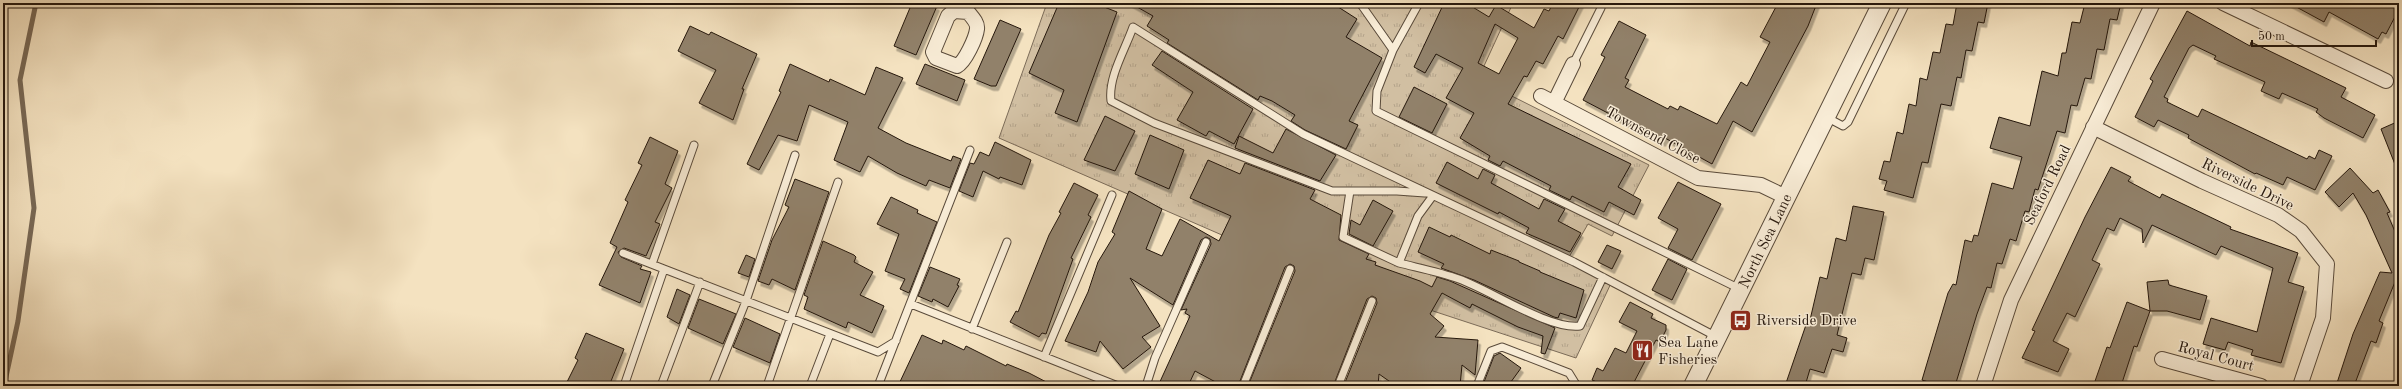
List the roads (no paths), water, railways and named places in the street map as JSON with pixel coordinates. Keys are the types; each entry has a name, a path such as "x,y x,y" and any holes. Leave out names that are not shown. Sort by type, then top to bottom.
{"street":[{"name":"North Sea Lane","path":"1693,386 1882,3"},
{"name":"Seaford Road","path":"1983,386 2011,300 2153,3"},
{"path":"2223,3 2386,81"},
{"path":"1554,103 1573,64"},
{"name":"Townsend Close","path":"1540,96 1698,178 1761,185 1786,197"},
{"name":"Riverside Drive","path":"2093,127 2202,181 2278,215 2301,230 2327,264 2322,318 2300,386"},
{"name":"Royal Court","path":"2162,359 2261,386"}],"lane":[{"path":"1360,3 1393,50"},
{"path":"1419,3 1393,50 1377,91 1376,111 1740,290"},
{"path":"1826,117 1843,126 1848,122 1906,3"},
{"path":"1573,64 1601,8"},
{"path":"1425,193 1397,191 1332,191 1215,148 1154,123 1112,101 1110,92 1112,80 1134,27 1303,134 1425,193 1432,197 1603,277 1717,337"},
{"path":"652,264 694,145"},
{"path":"878,386 970,150"},
{"path":"712,386 746,301 795,155"},
{"path":"767,386 838,182"},
{"path":"1350,191 1343,237 1399,263 1459,279 1521,309 1570,327 1580,326 1603,277"},
{"path":"1044,357 1112,195"},
{"path":"1399,263 1418,216 1432,197"},
{"path":"972,328 1006,242"},
{"path":"1146,386 1155,358 1206,242"},
{"path":"623,252 878,352 896,341"},
{"path":"624,386 664,269"},
{"path":"1243,386 1290,269"},
{"path":"660,386 700,282"},
{"path":"1338,386 1372,301"},
{"path":"911,304 1118,386"},
{"path":"810,386 830,334"},
{"path":"1477,386 1491,351 1502,347 1569,373 1577,386"}],"waterway":[{"path":"4,386 18,321 34,208 20,80 36,3"}],"place":[{"name":"Riverside Drive","path":"1741,320"},
{"name":"Sea Lane Fisheries","path":"1643,351"}]}
